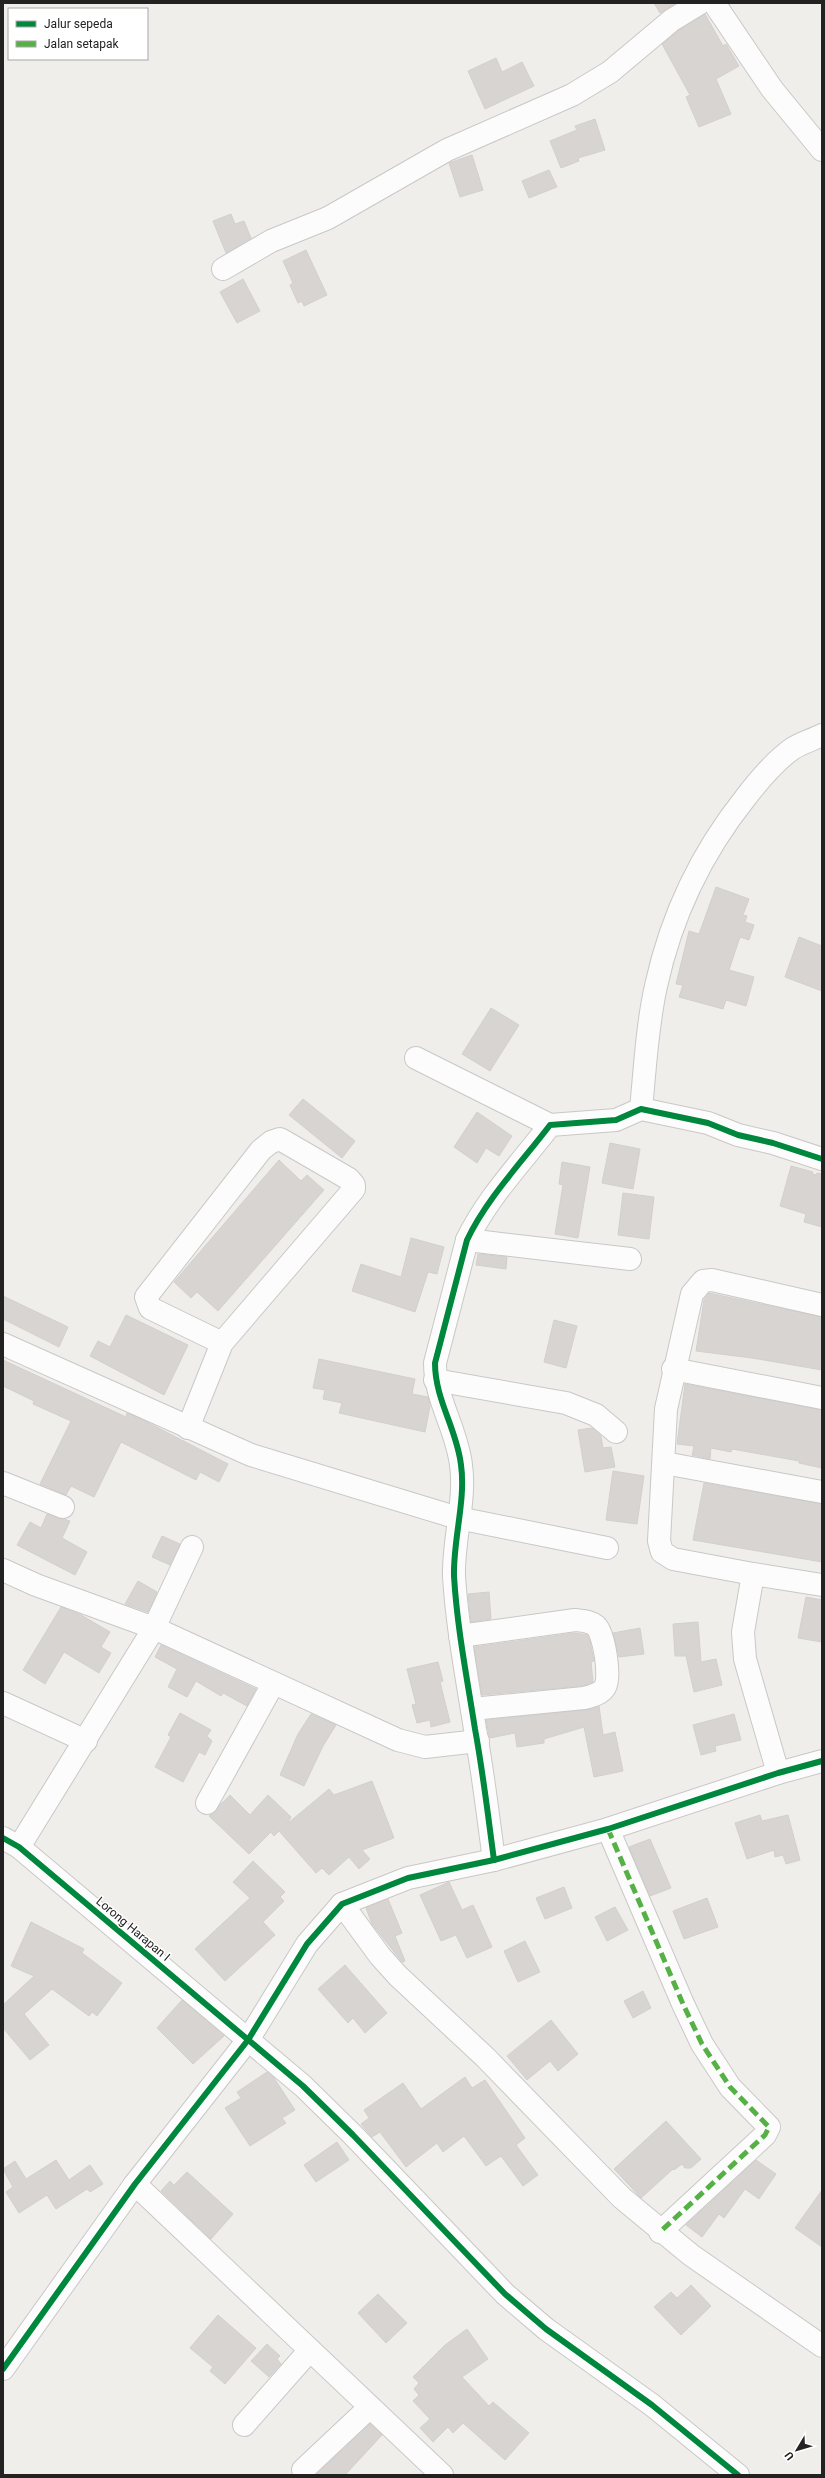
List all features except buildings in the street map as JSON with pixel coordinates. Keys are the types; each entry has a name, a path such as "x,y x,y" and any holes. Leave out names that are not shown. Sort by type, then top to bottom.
{"street":[{"path":"223,269 271,242 328,218 447,150 572,95 610,72 666,25 700,3"},
{"path":"714,3 772,89 822,150"},
{"path":"641,1109 656,988 665,949 697,872 724,824 762,776 792,749 822,735"},
{"path":"416,1058 550,1125 616,1120 641,1109 708,1123 738,1135 773,1142 822,1159"},
{"path":"494,1860 478,1741 460,1636 454,1575 462,1465 435,1380 435,1363 467,1240 475,1223 490,1201 550,1125"},
{"path":"188,1428 222,1343 354,1189 354,1185 349,1179 280,1139 271,1142 261,1150 146,1297 150,1308 222,1343"},
{"path":"467,1240 630,1259"},
{"path":"822,1305 712,1280 704,1281 692,1294 673,1369 663,1433 664,1463 658,1541 662,1552 673,1559 822,1585"},
{"path":"3,1344 251,1455 458,1518 607,1548"},
{"path":"673,1369 822,1398"},
{"path":"435,1380 566,1403 596,1415 616,1432"},
{"path":"664,1463 822,1492"},
{"path":"3,1483 63,1507"},
{"path":"11,1842 86,1741 154,1628 192,1548"},
{"path":"3,1570 36,1585 154,1628 273,1684 412,1745 440,1747 478,1741"},
{"path":"752,1574 743,1632 745,1659 778,1773"},
{"path":"460,1636 575,1620 586,1621 596,1626 602,1636 608,1675 605,1687 597,1695 584,1698 472,1709"},
{"path":"207,1803 273,1684"},
{"path":"3,1703 86,1741"},
{"path":"3,2369 135,2184 248,2040 307,1944 342,1904 408,1878 494,1860 608,1829 778,1773 822,1761"},
{"path":"608,1829 683,2004 702,2044 730,2087 769,2127 765,2135 660,2232"},
{"name":"Lorong Harapan I","path":"11,1842 303,2086 353,2135 505,2294 546,2329 652,2405 738,2475"},
{"path":"342,1904 380,1956 398,1976 485,2057 622,2198 660,2232 691,2256 822,2346"},
{"path":"135,2184 442,2475"},
{"path":"244,2425 310,2350"},
{"path":"304,2470 370,2407"}],"marked path":[{"path":"608,1829 683,2004 702,2044 730,2087 769,2127 765,2135 660,2232"}],"cycle path":[{"path":"494,1860 455,1595 454,1562 461,1506 461,1465 459,1452 438,1389 435,1363 467,1240 484,1210 550,1125 616,1120 641,1109 708,1123 738,1135 773,1143 822,1159"},
{"path":"3,2369 135,2184 248,2040 307,1944 342,1904 408,1878 494,1860 608,1829 778,1773 822,1761"},
{"path":"3,1838 19,1847 303,2086 353,2135 505,2294 546,2329 652,2405 738,2475"}]}
